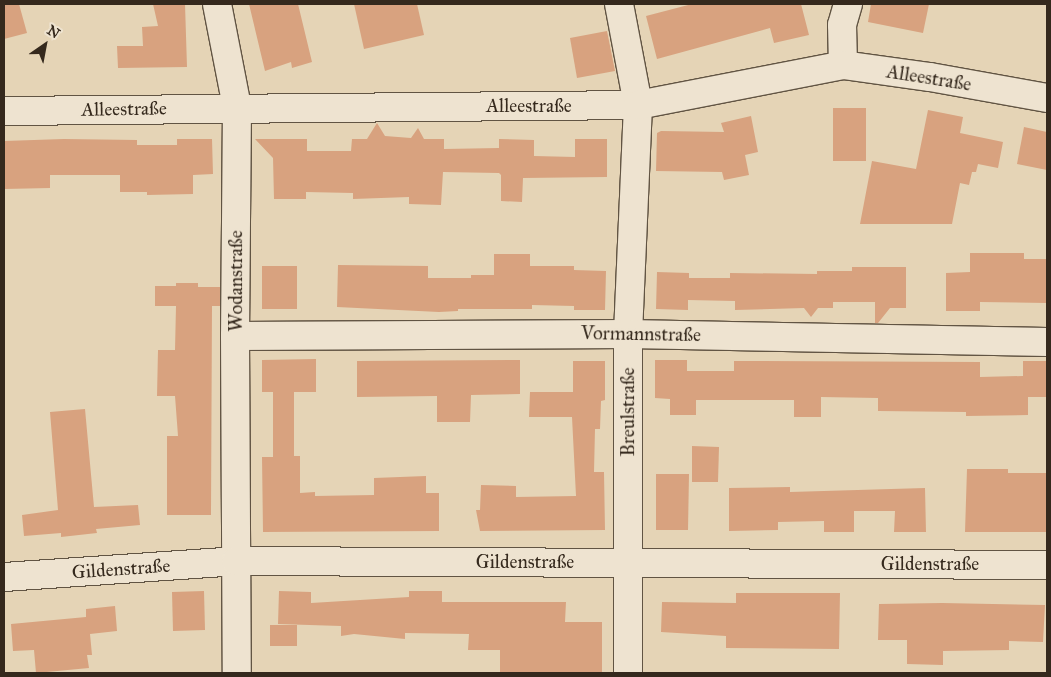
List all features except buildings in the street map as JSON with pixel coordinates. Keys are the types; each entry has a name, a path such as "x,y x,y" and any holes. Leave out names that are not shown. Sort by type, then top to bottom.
{"street":[{"name":"Wodanstraße","path":"217,4 237,107 235,336 237,673"},
{"name":"Breulstraße","path":"619,4 638,105 628,334 628,673"},
{"path":"843,65 842,25 848,4"},
{"name":"Alleestraße","path":"4,111 237,107 638,105 843,65 930,77 1047,98"},
{"name":"Vormannstraße","path":"235,336 628,334 1047,342"},
{"name":"Gildenstraße","path":"4,577 236,561 1047,564"}]}
